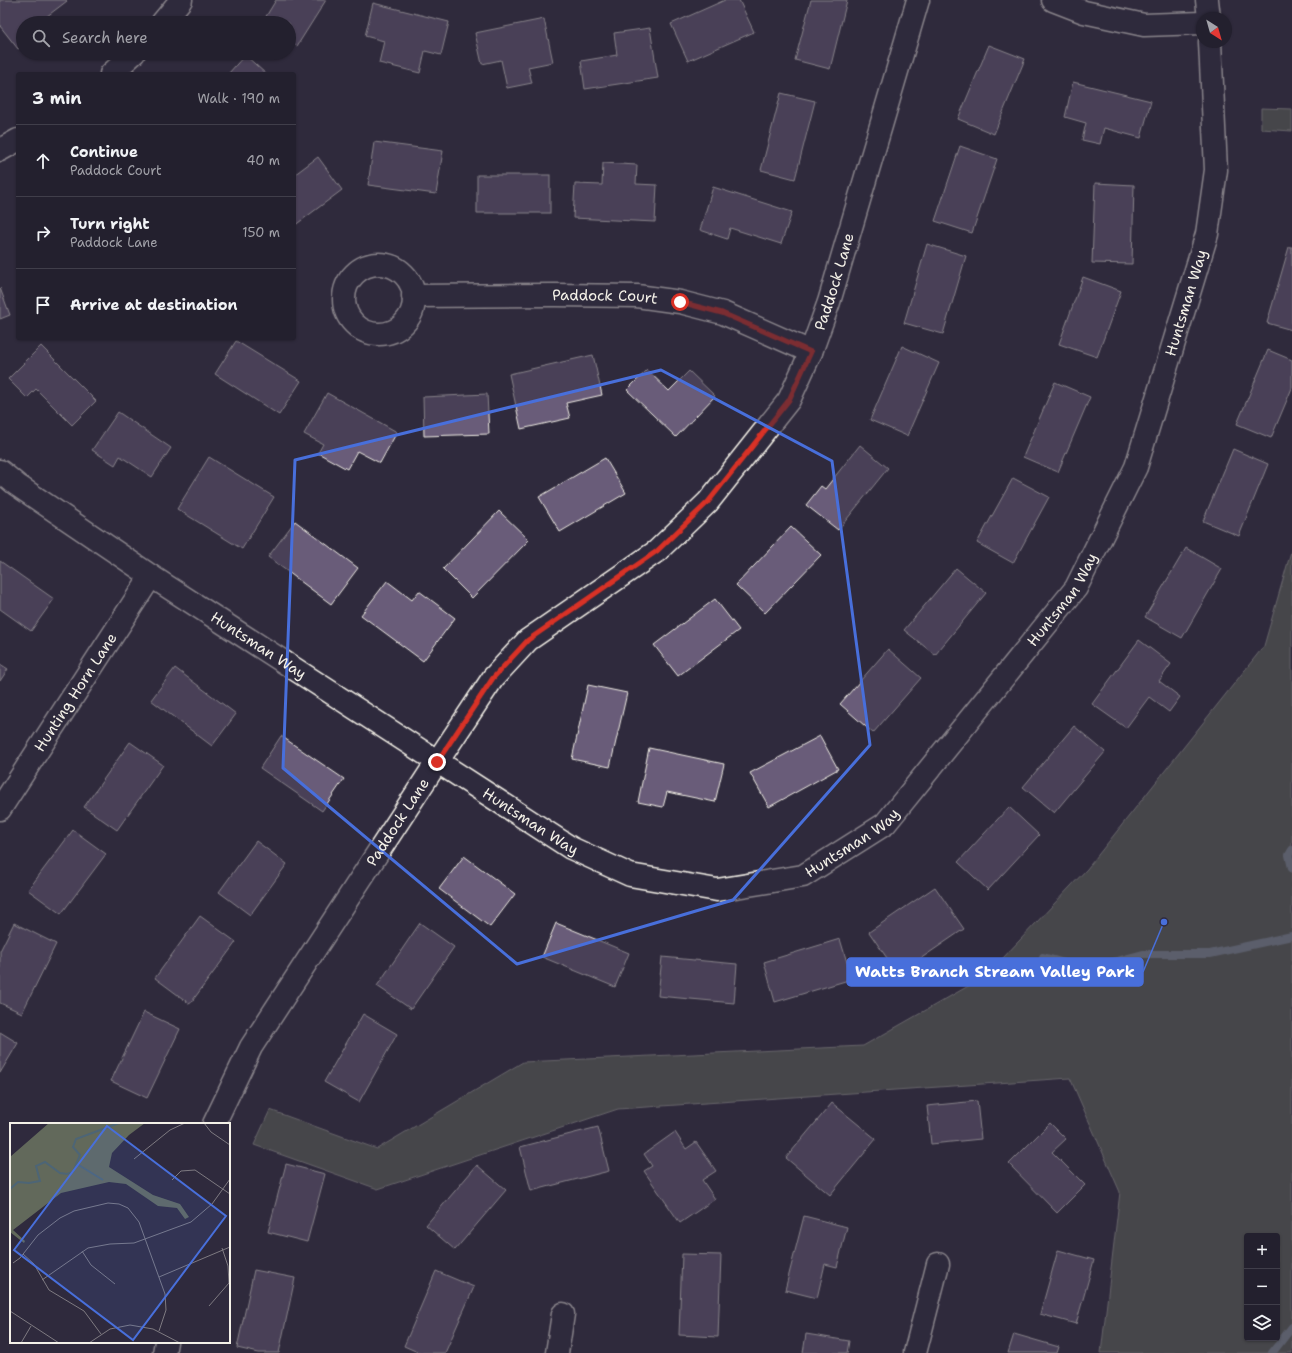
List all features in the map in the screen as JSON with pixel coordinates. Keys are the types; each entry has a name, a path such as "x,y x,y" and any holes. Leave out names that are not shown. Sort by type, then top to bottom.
{"street":[{"path":"168,16 181,0"},
{"name":"Paddock Lane","path":"214,1123 251,1047 493,678 528,640 657,551 708,502 789,400 811,352 829,302 918,0"},
{"path":"1053,0 1084,12 1144,25 1196,23"},
{"path":"1207,0 1208,12"},
{"name":"Huntsman Way","path":"0,471 16,485 151,576 571,848 630,875 717,890 804,876 885,824 1076,588 1136,467 1207,234 1216,170 1210,48"},
{"path":"113,72 126,60"},
{"path":"0,150 16,141"},
{"name":"Paddock Court","path":"413,296 637,296 673,301 722,313 811,352"},
{"name":"Hunting Horn Lane","path":"0,809 151,576"},
{"path":"915,1353 938,1264"},
{"path":"557,1353 562,1314"},
{"path":"164,1353 166,1343"}],"highlighted area":[{"path":"661,370 832,461 870,745 733,900 517,964 283,768 295,460"}],"green space":[{"path":"1261,108 1292,109 1292,131 1261,129"},
{"path":"1292,548 1292,1353 1101,1353 1120,1192 1070,1078 618,1109 378,1189 254,1145 270,1110 377,1149 523,1062 863,1046 986,976 1087,869 1264,646"}],"building":[{"path":"0,0 67,1 47,16 16,16 16,46 0,26"},
{"path":"276,0 326,0 297,46 296,16 266,16"},
{"path":"725,0 739,0 754,32 688,61 671,24"},
{"path":"811,0 847,0 830,69 795,60"},
{"path":"373,3 449,22 441,55 425,51 420,73 379,63 384,41 365,36"},
{"path":"544,19 553,62 528,67 532,83 507,88 501,60 482,64 475,33"},
{"path":"650,28 658,78 585,89 581,61 617,55 614,33"},
{"path":"989,45 1025,59 994,134 958,119"},
{"path":"241,60 251,60 264,72 230,72"},
{"path":"1073,82 1151,101 1141,138 1104,128 1100,144 1082,140 1086,123 1065,117"},
{"path":"781,93 815,101 795,179 761,170"},
{"path":"374,142 443,151 436,194 368,185"},
{"path":"960,146 997,159 972,233 935,221"},
{"path":"318,157 342,190 296,224 296,174"},
{"path":"603,163 637,165 636,184 657,185 655,222 573,218 575,184 602,185"},
{"path":"477,175 550,175 550,213 477,213"},
{"path":"1095,183 1134,185 1132,264 1092,263"},
{"path":"713,187 792,212 781,244 730,228 727,239 700,230"},
{"path":"927,244 966,256 943,334 904,323"},
{"path":"1289,247 1292,247 1292,330 1267,323"},
{"path":"1083,277 1121,291 1097,357 1059,344"},
{"path":"0,288 10,315 0,319"},
{"path":"236,341 301,381 279,415 215,374"},
{"path":"41,346 96,401 72,425 36,389 27,398 8,379"},
{"path":"902,346 939,363 907,436 870,420"},
{"path":"1268,350 1292,360 1292,388 1271,438 1237,424"},
{"path":"593,355 602,395 566,403 570,418 521,429 509,374"},
{"path":"647,370 669,391 689,371 715,396 676,437 627,390"},
{"path":"1055,382 1090,397 1058,472 1023,457"},
{"path":"327,393 397,432 380,463 357,451 347,469 318,453 323,444 304,434"},
{"path":"487,394 489,434 424,436 423,397"},
{"path":"118,412 171,448 152,477 120,456 115,465 92,450"},
{"path":"860,445 888,468 838,530 806,505 821,486 825,489"},
{"path":"1233,449 1268,464 1239,536 1203,521"},
{"path":"209,457 274,497 242,549 177,509"},
{"path":"605,458 626,493 560,532 539,497"},
{"path":"1013,478 1049,497 1013,563 977,543"},
{"path":"499,511 529,540 472,598 443,569"},
{"path":"295,521 358,568 331,604 268,557"},
{"path":"791,527 821,555 765,613 736,585"},
{"path":"1186,548 1222,569 1182,638 1145,617"},
{"path":"0,561 54,599 31,631 0,609"},
{"path":"956,568 986,593 935,655 904,630"},
{"path":"387,581 412,600 419,591 455,618 423,661 361,615"},
{"path":"715,599 739,630 678,676 654,645"},
{"path":"1139,640 1171,664 1159,681 1180,697 1169,712 1149,697 1126,728 1092,704"},
{"path":"888,649 921,678 873,733 840,704"},
{"path":"0,664 8,669 0,681"},
{"path":"175,668 236,714 212,746 151,700"},
{"path":"588,685 627,693 610,767 572,759"},
{"path":"1074,726 1105,752 1054,813 1023,787"},
{"path":"281,736 344,779 322,811 260,768"},
{"path":"820,736 838,769 769,807 750,773"},
{"path":"130,742 163,765 117,830 84,807"},
{"path":"649,748 724,764 715,802 667,792 663,807 638,802"},
{"path":"1009,807 1039,835 988,890 958,862"},
{"path":"73,830 106,854 61,914 28,890"},
{"path":"256,841 287,864 250,915 219,892"},
{"path":"464,856 515,894 490,927 439,889"},
{"path":"935,887 964,929 898,974 869,932"},
{"path":"200,916 236,942 190,1004 155,978"},
{"path":"14,923 56,944 22,1013 0,1003 0,951"},
{"path":"420,923 454,947 411,1009 377,986"},
{"path":"556,923 629,953 615,987 542,957"},
{"path":"840,939 852,979 775,1002 764,962"},
{"path":"662,957 737,964 734,1003 658,996"},
{"path":"144,1012 180,1029 147,1098 111,1081"},
{"path":"363,1014 397,1034 359,1102 324,1082"},
{"path":"0,1032 18,1043 0,1073"},
{"path":"977,1101 981,1139 931,1144 927,1106"},
{"path":"832,1103 876,1139 830,1195 786,1158"},
{"path":"1050,1123 1066,1139 1052,1152 1085,1185 1057,1213 1009,1164"},
{"path":"598,1127 609,1171 531,1191 520,1147"},
{"path":"675,1132 686,1149 696,1142 716,1171 702,1180 715,1199 680,1223 644,1171 652,1166 644,1154"},
{"path":"286,1164 325,1174 307,1242 268,1232"},
{"path":"477,1165 506,1190 455,1250 426,1225"},
{"path":"804,1216 847,1227 837,1267 825,1264 817,1298 785,1290"},
{"path":"1058,1250 1094,1260 1076,1324 1040,1314"},
{"path":"682,1254 721,1255 718,1337 679,1335"},
{"path":"254,1270 295,1278 279,1353 259,1353 237,1348"},
{"path":"436,1271 474,1287 445,1353 420,1353 404,1346"},
{"path":"806,1334 849,1341 847,1353 803,1353"},
{"path":"1014,1334 1059,1347 1057,1353 1008,1353"}],"waterway":[{"path":"1292,850 1289,855 1292,868"},
{"path":"1043,957 1087,969 1143,954 1210,954 1292,936"},
{"path":"1272,1353 1292,1327"}],"place":[{"name":"Watts Branch Stream Valley Park","path":"1164,922"}],"route":[{"path":"437,762 493,678 528,640 657,551 708,502 789,400 811,352 722,313 680,302"}]}
